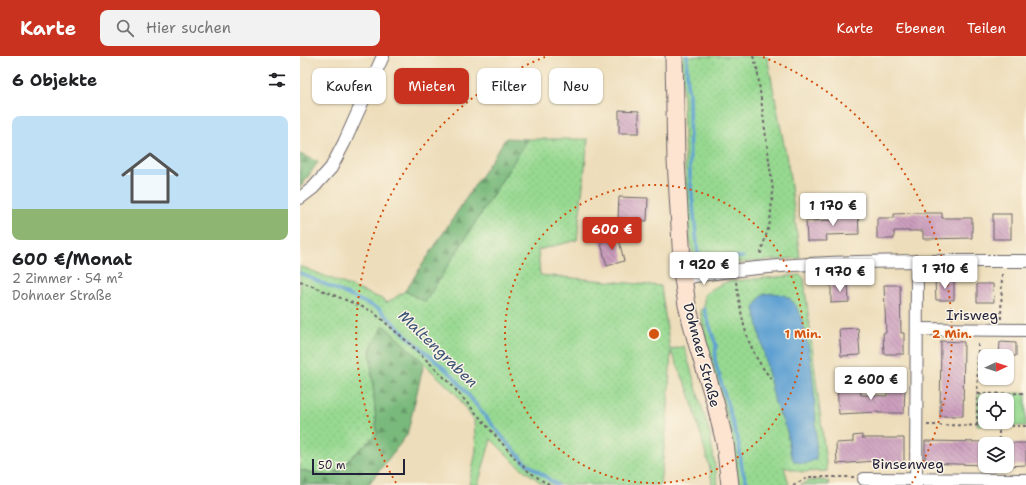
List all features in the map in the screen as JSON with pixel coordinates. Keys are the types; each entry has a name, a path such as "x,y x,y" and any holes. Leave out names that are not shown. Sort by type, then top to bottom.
{"main road":[{"name":"Dohnaer Straße","path":"674,56 676,160 683,278 689,313 725,443 730,485"}],"street":[{"path":"300,198 313,188 331,168 344,143 383,56"},
{"path":"916,482 918,261"},
{"path":"683,278 757,268 850,262 1026,261"},
{"name":"Irisweg","path":"917,329 1026,330"},
{"name":"Binsenweg","path":"864,479 916,482 1026,480"}],"path":[{"path":"753,56 757,68 773,190 770,222 757,268"},
{"path":"1001,330 1002,261"},
{"path":"734,271 743,321 751,346 761,366 773,381"},
{"path":"300,281 372,311 410,344 449,382 528,471 549,485"},
{"path":"978,341 978,393"},
{"path":"1014,393 1026,393"},
{"path":"924,425 977,425 978,394"},
{"path":"1014,426 1026,426"},
{"name":"Binsenweg","path":"793,485 810,477 860,477 864,479"}],"green space":[{"path":"682,56 767,56 789,171 800,258 710,265 701,263 694,259 689,233"},
{"path":"506,138 528,139 425,302 405,291"},
{"path":"528,139 588,139 577,240 538,250 540,275 661,286 670,350 684,346 710,435 718,485 712,485 710,469 689,392 671,351 667,423 660,485 544,485 516,464 491,439 478,485 469,485 476,451 474,421 457,395 383,325 370,350 377,434 331,476 300,470 300,266 382,299 387,303 405,291 425,302"},
{"path":"300,154 318,162 300,188"},
{"path":"801,275 804,279 827,471 802,472 784,467 789,484 787,485 739,485 730,429 708,350 700,310 704,308 704,295 717,286 731,281"},
{"path":"383,325 424,363 407,435 368,485 300,485 300,470 331,476 377,434 370,350"},
{"path":"1014,393 1026,393 1026,426 1014,426"},
{"path":"978,394 978,425 977,425"},
{"path":"822,480 829,482 829,485 800,485 808,481"}],"water":[{"path":"774,293 784,295 789,298 797,309 804,327 809,349 816,423 816,459 805,464 794,461 790,452 787,431 775,403 754,308 763,294"}],"building":[{"path":"619,110 639,111 639,133 619,133"},
{"path":"619,197 648,198 647,221 618,220"},
{"path":"858,211 859,234 826,235 827,241 807,241 806,221 839,220 839,212"},
{"path":"942,213 942,218 972,218 972,238 923,239 923,231 894,231 894,239 877,239 877,218 894,218 894,214"},
{"path":"993,214 1011,214 1011,239 993,239"},
{"path":"618,236 624,261 607,266 600,240"},
{"path":"935,280 954,280 954,300 936,300"},
{"path":"848,283 849,302 831,303 831,284"},
{"path":"977,284 993,284 994,302 977,302"},
{"path":"884,285 900,285 901,333 904,333 904,354 884,354 883,333 886,333"},
{"path":"858,328 860,355 841,356 839,329"},
{"path":"941,341 964,342 963,416 940,416"},
{"path":"1000,342 1016,343 1016,356 1014,356 1014,349 1000,349"},
{"path":"860,386 861,395 887,396 887,387 905,387 904,413 878,412 839,414 837,388"},
{"path":"862,435 862,438 904,438 904,464 874,464 875,461 837,464 836,443 853,442 853,436"},
{"path":"925,441 978,442 978,465 925,463"},
{"path":"1014,443 1026,443 1026,465 1014,466"}],"waterway":[{"path":"687,56 690,176 698,253 702,259 743,257"},
{"name":"Maltengraben","path":"300,273 379,309 453,376 507,443 526,463 557,485"},
{"path":"704,309 716,345 715,361 739,445 742,469 748,485"}]}
